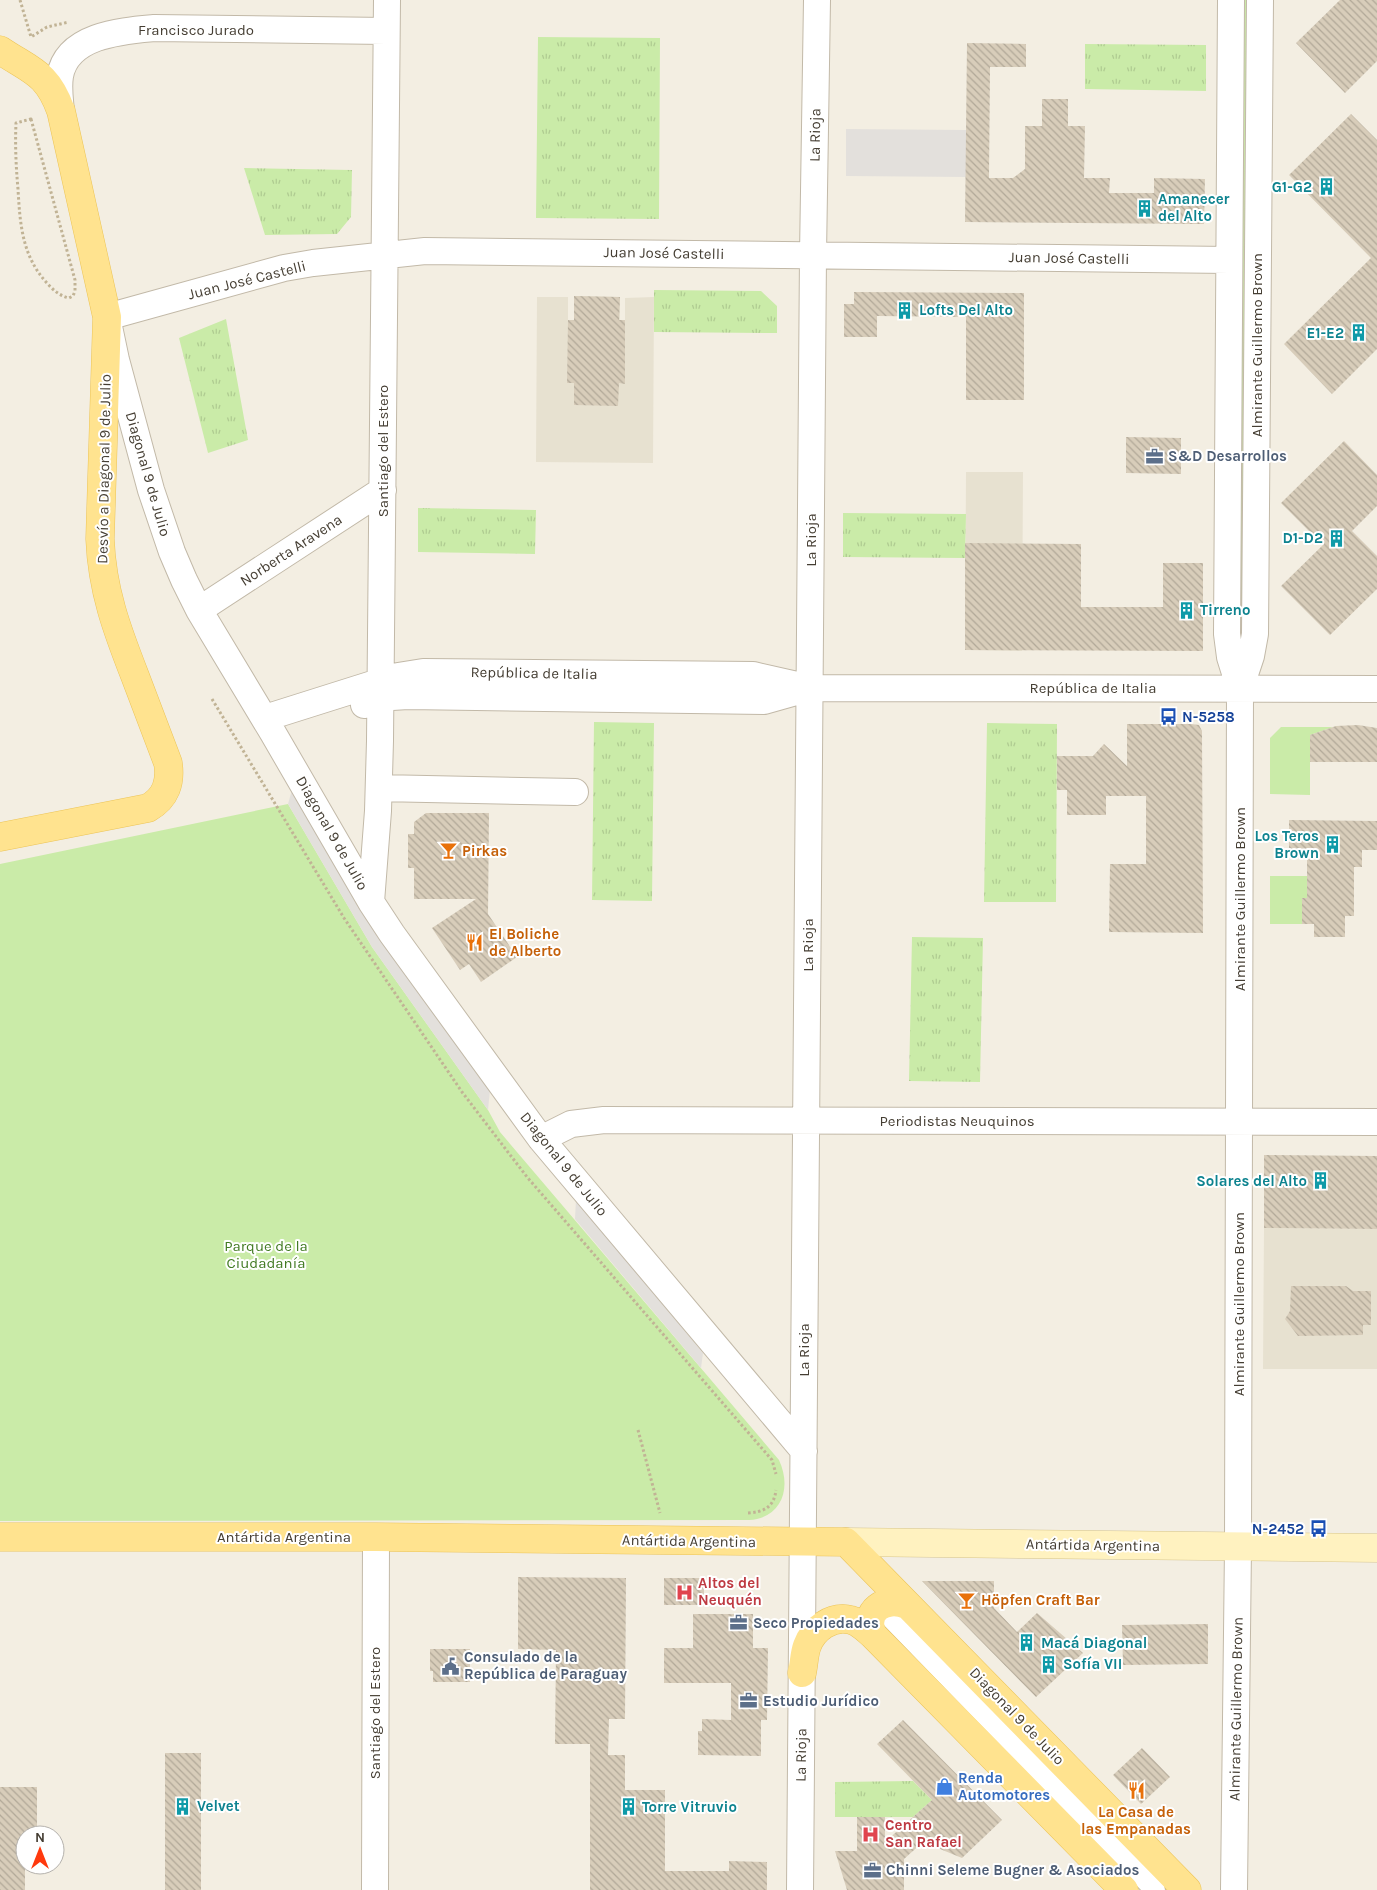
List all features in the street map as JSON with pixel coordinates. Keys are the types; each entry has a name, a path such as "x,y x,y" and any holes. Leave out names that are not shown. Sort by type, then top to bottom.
{"main road":[{"name":"Diagonal 9 de Julio","path":"0,50 29,66 52,89 61,112 107,318"},
{"name":"Desvío a Diagonal 9 de Julio","path":"0,837 144,810 157,804 164,795 168,784 170,773 168,763 113,618 101,563 107,318"},
{"name":"Antártida Argentina","path":"0,1537 376,1537 1377,1548"},
{"name":"Diagonal 9 de Julio","path":"846,1542 891,1620 1124,1890"},
{"name":"Diagonal 9 de Julio","path":"802,1673 808,1645 818,1629 825,1624 842,1619 858,1623 891,1620 1174,1887"}],"street":[{"name":"Santiago del Estero","path":"371,902 379,788 381,691 387,0"},
{"name":"La Rioja","path":"800,1890 813,255 818,0"},
{"name":"Almirante Guillermo Brown","path":"1231,0 1227,634 1230,657 1240,689 1238,1547 1234,1890"},
{"name":"Almirante Guillermo Brown","path":"1240,689 1251,656 1255,634 1260,0"},
{"name":"Francisco Jurado","path":"61,112 60,75 66,61 75,50 90,41 107,35 129,30 154,28 386,31"},
{"name":"Juan José Castelli","path":"107,318 284,268 313,263 447,250 1229,260"},
{"name":"Diagonal 9 de Julio","path":"107,318 116,360 160,520 184,580 199,610 371,902 392,934 541,1139 804,1451"},
{"name":"Norberta Aravena","path":"199,610 383,490"},
{"name":"República de Italia","path":"269,726 381,691 410,673 423,672 753,675 810,688 1377,689"},
{"path":"379,788 576,792"},
{"name":"Periodistas Neuquinos","path":"541,1139 570,1124 588,1121 1377,1122"},
{"name":"Santiago del Estero","path":"375,1890 376,1537"}],"path":[{"path":"20,0 31,36"},
{"path":"31,119 75,280 74,296 69,298 58,294 40,275 31,262 21,233 16,166 16,123 31,119"},
{"path":"212,699 344,918 462,1092 527,1177 772,1460 776,1469 777,1480"},
{"path":"638,1430 660,1513"},
{"path":"742,1514 761,1512 769,1507 774,1500 776,1486"},
{"path":"650,1513 669,1513"}],"shaded area":[{"path":"846,129 966,130 966,177 846,176"},
{"path":"574,296 620,297 620,320 625,320 625,298 654,297 653,463 536,462 537,297 568,297 568,320 574,320"},
{"path":"966,472 1023,472 1022,651 965,650"},
{"path":"293,786 490,1090 488,1110 372,947 288,804"},
{"path":"576,1199 703,1353 701,1368 575,1219"},
{"path":"1264,1228 1377,1229 1377,1369 1263,1369"}],"green space":[{"path":"1238,0 1251,0 1244,635 1238,635"},
{"path":"538,37 660,38 659,219 536,218"},
{"path":"1085,44 1206,45 1206,91 1085,89"},
{"path":"244,168 352,170 351,217 337,234 265,235"},
{"path":"654,290 761,291 777,306 777,333 654,332"},
{"path":"226,319 248,440 208,453 179,338"},
{"path":"418,508 536,510 535,554 418,552"},
{"path":"843,513 966,514 965,558 843,557"},
{"path":"594,722 654,723 652,901 592,900"},
{"path":"987,723 1057,724 1056,902 984,902"},
{"path":"1336,726 1310,735 1310,795 1270,794 1270,738 1281,727"},
{"name":"Parque de la Ciudadanía","path":"288,804 372,947 488,1110 500,1132 779,1460 783,1471 784,1491 776,1508 769,1514 749,1520 0,1521 0,864"},
{"path":"1270,876 1316,876 1307,898 1302,898 1302,924 1270,924"},
{"path":"912,937 983,938 980,1082 909,1081"},
{"path":"913,1781 932,1800 913,1817 835,1817 835,1782"}],"building":[{"path":"1340,0 1377,0 1377,61 1345,93 1296,43"},
{"path":"967,43 1026,44 1026,67 990,67 989,178 1013,178 1025,169 1025,126 1042,126 1042,99 1068,99 1068,126 1085,126 1084,178 1110,178 1109,193 1154,193 1154,178 1205,179 1204,224 965,222"},
{"path":"1351,114 1377,140 1377,349 1332,394 1284,344 1371,258 1289,175"},
{"path":"854,292 1024,293 1024,400 966,400 966,317 877,316 877,337 844,337 844,304 854,304"},
{"path":"574,296 620,297 619,320 625,320 625,384 619,383 618,406 574,405 574,383 567,383 568,320 574,320"},
{"name":"S&D Desarrollos","path":"1126,437 1181,438 1181,474 1126,473"},
{"name":"D1-D2","path":"1344,441 1377,475 1377,506 1352,531 1377,556 1377,589 1330,635 1281,586 1323,545 1281,503"},
{"path":"965,543 1081,544 1081,607 1163,607 1163,563 1203,563 1203,651 965,650"},
{"path":"1127,724 1191,724 1199,725 1202,731 1203,933 1109,932 1110,864 1146,864 1146,796 1106,796 1106,815 1067,815 1067,790 1057,790 1057,756 1093,756 1104,744 1127,766"},
{"path":"1358,725 1377,728 1377,762 1310,762 1310,735 1336,726"},
{"name":"Pirkas","path":"426,813 489,813 488,914 517,957 481,982 469,964 460,970 432,928 476,899 414,899 414,868 408,868 408,834 414,834 414,822"},
{"path":"1289,820 1377,821 1377,850 1362,850 1362,867 1354,867 1354,916 1345,916 1345,937 1314,937 1314,924 1302,924 1302,898 1307,898 1307,850 1289,850"},
{"name":"Solares del Alto","path":"1264,1155 1377,1156 1377,1229 1264,1228"},
{"path":"1291,1286 1346,1286 1353,1291 1371,1291 1371,1325 1363,1325 1363,1335 1298,1336 1285,1319 1290,1311"},
{"path":"518,1577 626,1578 625,1719 609,1719 608,1755 625,1755 625,1790 665,1790 665,1871 729,1871 729,1861 767,1862 767,1890 590,1890 590,1744 555,1744 556,1650 518,1649"},
{"name":"Altos del Neuquén","path":"664,1578 704,1578 704,1605 664,1605"},
{"path":"922,1581 994,1581 994,1608 1017,1632 1037,1613 1083,1653 1036,1697"},
{"path":"693,1614 753,1614 753,1648 768,1648 767,1720 761,1720 761,1756 698,1755 698,1731 702,1731 702,1719 731,1720 731,1683 664,1683 664,1648 693,1648"},
{"path":"1208,1624 1208,1664 1123,1665 1122,1625"},
{"name":"Consulado de la República de Paraguay","path":"430,1649 470,1649 470,1682 433,1682 433,1671 430,1671"},
{"path":"903,1720 1002,1820 962,1858 923,1842 904,1859 904,1890 847,1890 835,1851 857,1851 857,1817 885,1817 885,1842 932,1800 877,1744"},
{"path":"1142,1748 1170,1777 1141,1804 1113,1775"},
{"name":"Velvet","path":"165,1753 201,1753 201,1890 165,1890"},
{"path":"0,1787 37,1787 37,1825 15,1825 15,1875 25,1875 25,1890 0,1890"}],"place":[{"name":"G1-G2","path":"1326,187"},
{"name":"Amanecer del Alto","path":"1144,208"},
{"name":"Lofts Del Alto","path":"905,310"},
{"name":"E1-E2","path":"1358,333"},
{"name":"S&D Desarrollos","path":"1154,456"},
{"name":"D1-D2","path":"1337,538"},
{"name":"Tirreno","path":"1186,610"},
{"name":"N-5258","path":"1168,717"},
{"name":"Los Teros Brown","path":"1333,845"},
{"name":"Pirkas","path":"448,851"},
{"name":"El Boliche de Alberto","path":"475,943"},
{"name":"Solares del Alto","path":"1321,1181"},
{"name":"N-2452","path":"1318,1529"},
{"name":"Altos del Neuquén","path":"684,1592"},
{"name":"Höpfen Craft Bar","path":"967,1600"},
{"name":"Seco Propiedades","path":"739,1623"},
{"name":"Macá Diagonal","path":"1027,1643"},
{"name":"Sofía VII","path":"1049,1664"},
{"name":"Consulado de la República de Paraguay","path":"450,1666"},
{"name":"Estudio Jurídico","path":"749,1701"},
{"name":"Renda Automotores","path":"944,1787"},
{"name":"La Casa de las Empanadas","path":"1136,1791"},
{"name":"Velvet","path":"183,1806"},
{"name":"Torre Vitruvio","path":"628,1807"},
{"name":"Centro San Rafael","path":"871,1834"},
{"name":"Chinni Seleme Bugner & Asociados","path":"872,1870"}]}
